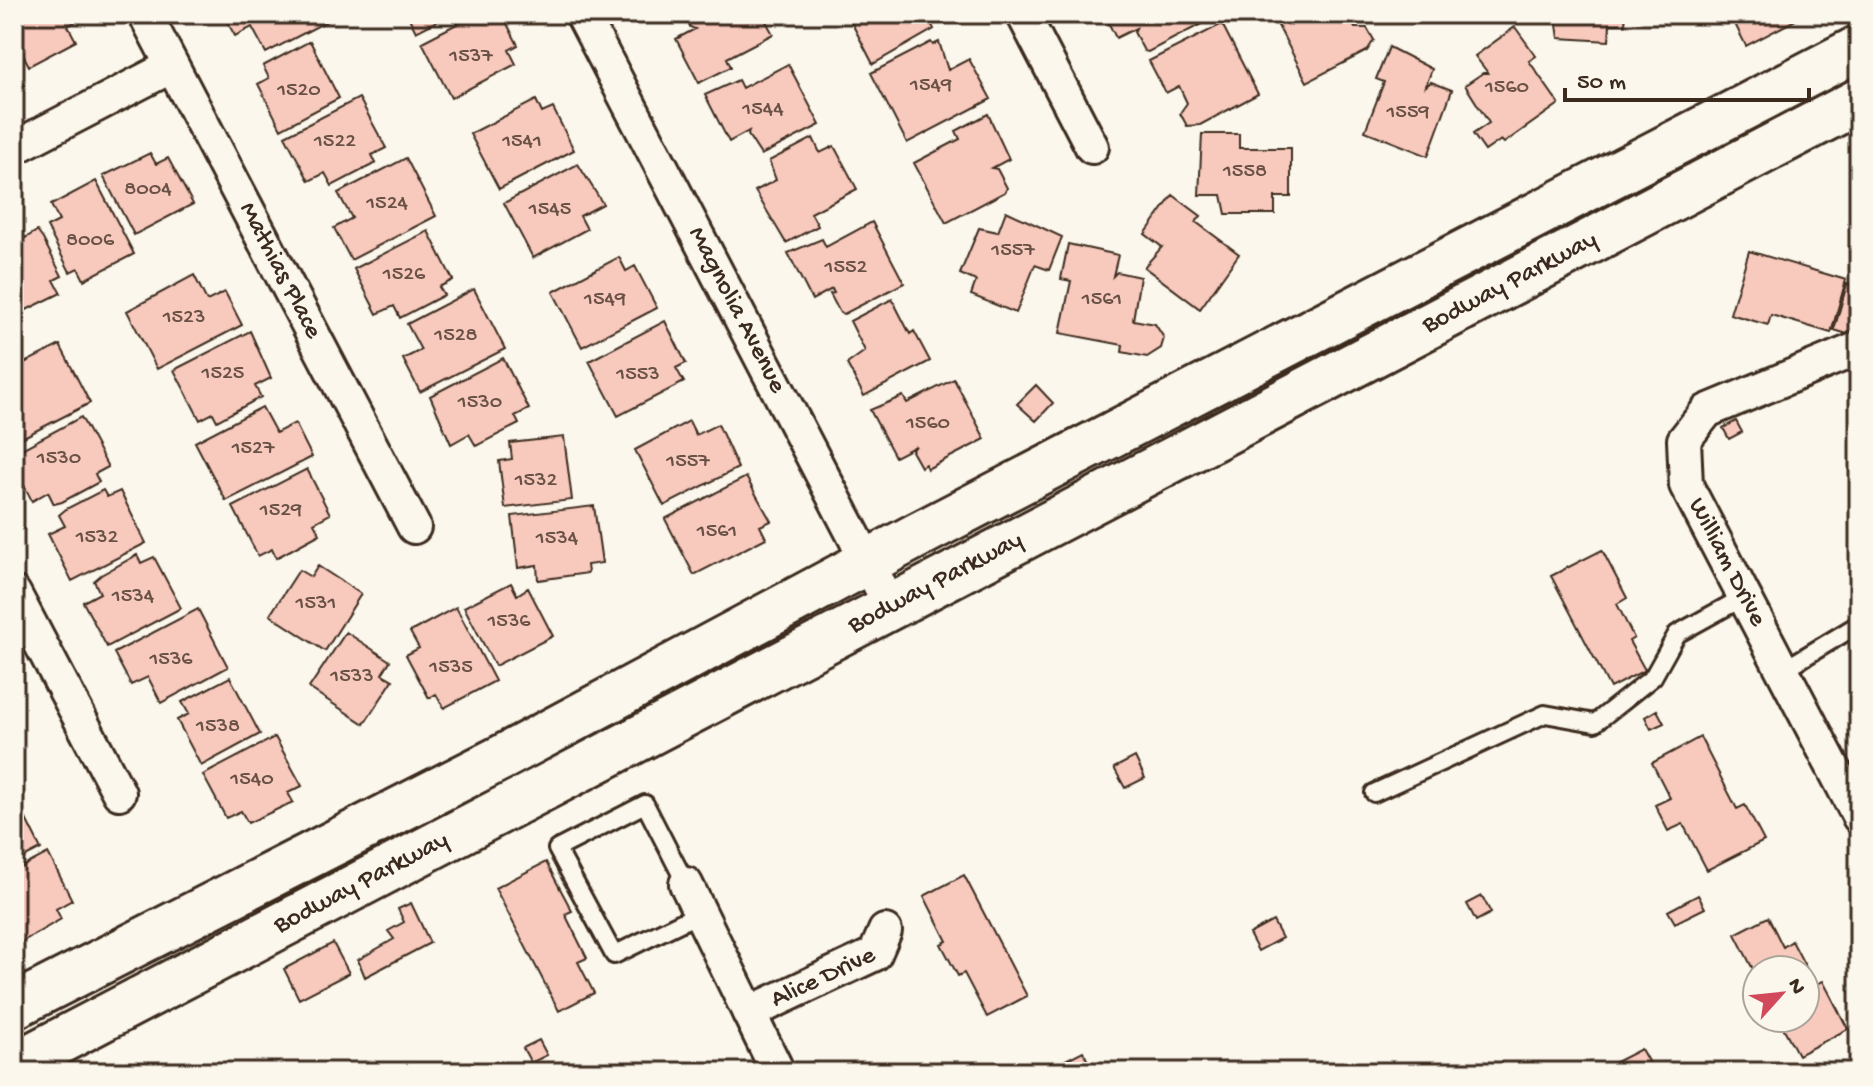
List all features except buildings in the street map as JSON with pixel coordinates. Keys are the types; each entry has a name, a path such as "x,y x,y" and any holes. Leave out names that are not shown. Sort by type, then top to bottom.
{"street":[{"name":"Mathias Place","path":"145,14 414,527"},
{"name":"Magnolia Avenue","path":"582,14 891,607"},
{"path":"1023,14 1092,147"},
{"name":"Bodway Parkway","path":"14,1006 503,757 867,562 1859,48"},
{"path":"14,148 172,66"},
{"name":"Bodway Parkway","path":"14,1065 1859,101"},
{"name":"William Drive","path":"1859,348 1707,411 1684,440 1686,485 1859,817"},
{"path":"14,593 119,793"},
{"name":"Alice Drive","path":"686,884 778,1072"},
{"name":"Alice Drive","path":"749,1013 875,954 885,931"}],"lane":[{"path":"1374,793 1545,714 1595,723 1653,677 1677,634 1744,597"},
{"path":"1783,670 1859,624"},
{"path":"686,884 645,804 557,849 614,955 700,913"}]}
